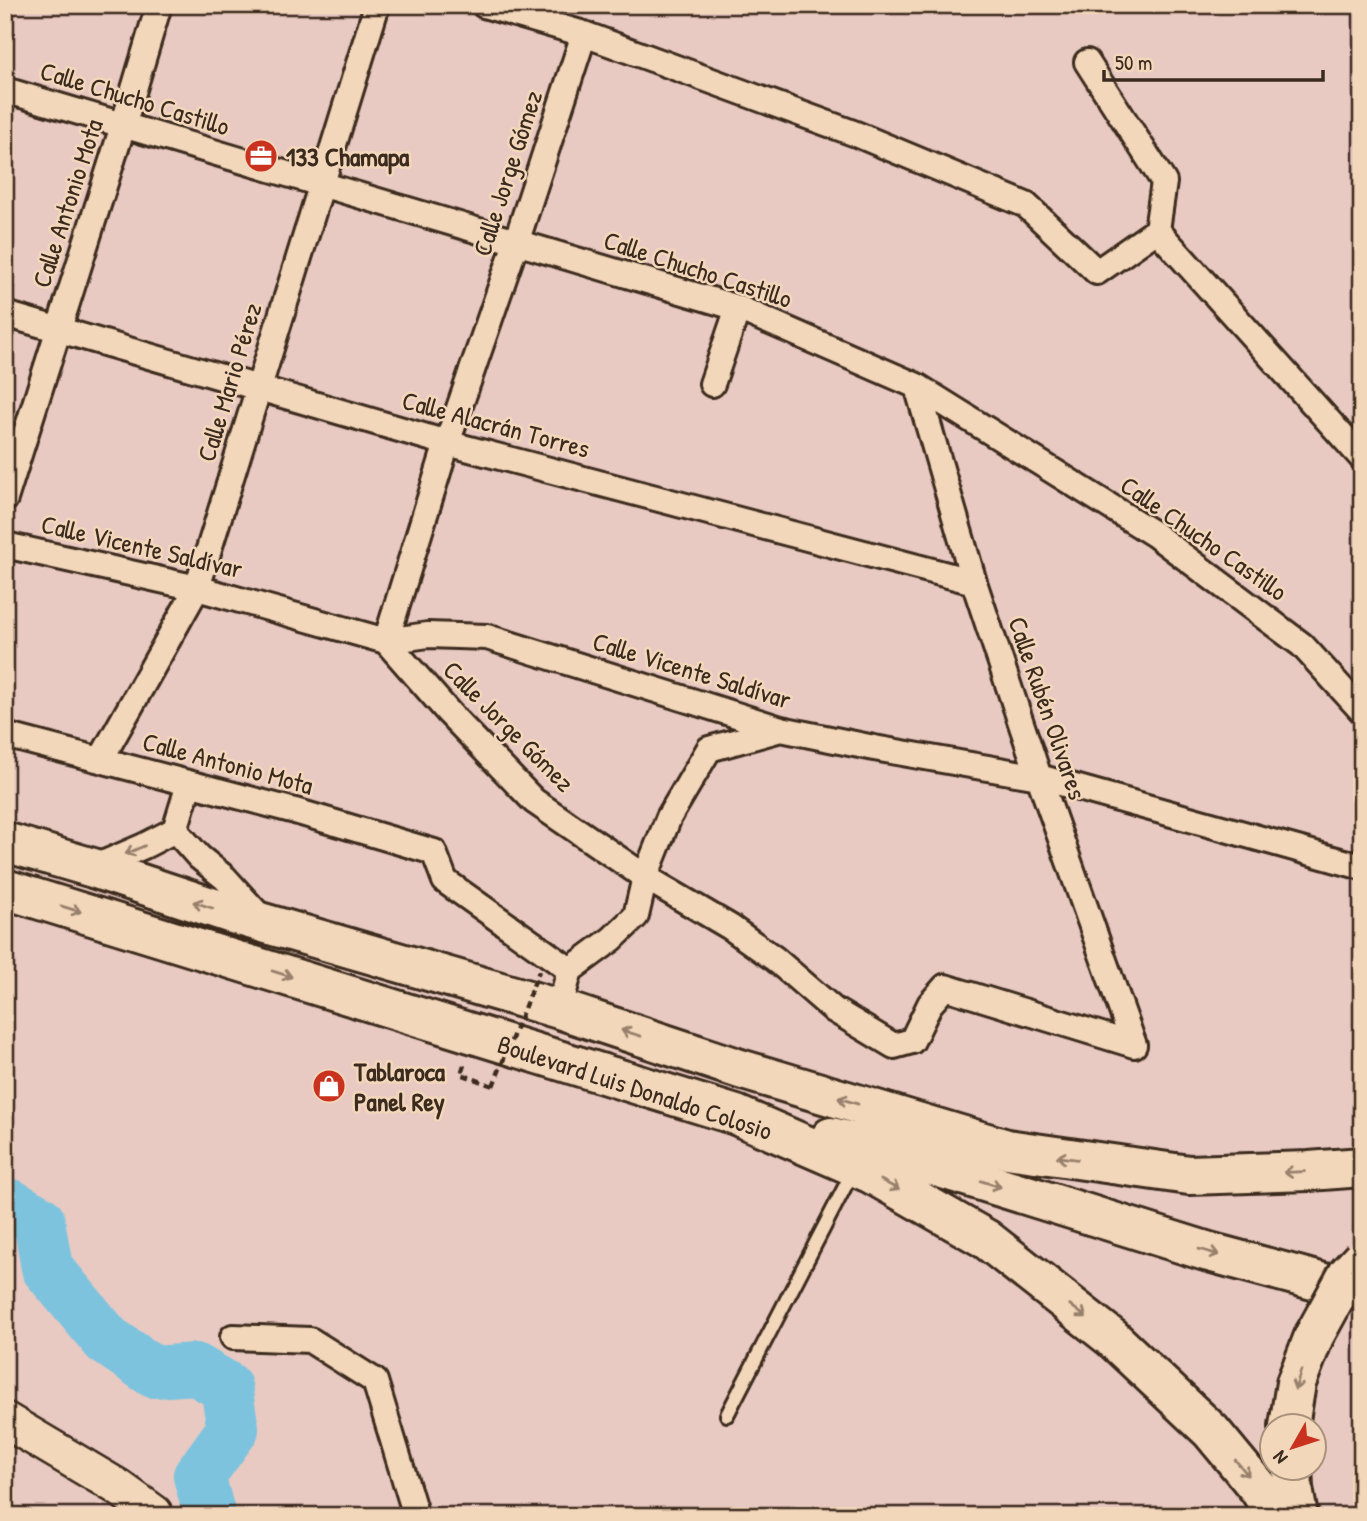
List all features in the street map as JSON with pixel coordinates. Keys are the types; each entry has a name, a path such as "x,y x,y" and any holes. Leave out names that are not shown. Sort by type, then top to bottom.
{"highway":[{"name":"Boulevard Luis Donaldo Colosio","path":"5,842 268,925 559,1009 740,1069 1007,1149 1189,1175 1362,1167"},
{"name":"Boulevard Luis Donaldo Colosio","path":"5,889 736,1115 870,1173 986,1239 1112,1338 1211,1431 1259,1489 1276,1516"},
{"path":"736,1115 876,1148 1209,1252 1335,1286 1362,1287"},
{"path":"1291,1412 1296,1383 1314,1336 1348,1274 1362,1259"},
{"path":"1293,1482 1298,1516"}],"street":[{"name":"Calle Antonio Mota","path":"5,499 159,5"},
{"name":"Calle Mario Pérez","path":"100,759 198,588 377,5"},
{"path":"484,5 584,34 856,134 1026,205 1097,272 1157,230 1164,181 1087,62"},
{"name":"Calle Jorge Gómez","path":"584,34 447,443 386,641 449,713 534,801 645,877 730,927 775,959 834,1010 894,1046 912,1041 930,1003 945,987 1134,1045"},
{"name":"Calle Chucho Castillo","path":"5,90 738,308 917,386 1154,534 1301,645 1362,711"},
{"path":"1157,230 1362,458"},
{"path":"712,384 738,308"},
{"name":"Calle Alacrán Torres","path":"5,314 447,443 974,582"},
{"name":"Calle Rubén Olivares","path":"917,386 974,582 1134,1045"},
{"name":"Calle Vicente Saldívar","path":"5,545 198,588 386,641 428,635 487,637 781,729 1040,777 1362,867"},
{"path":"559,1009 570,970 612,939 636,916 645,877 669,817 709,749 781,729"},
{"name":"Calle Antonio Mota","path":"5,735 295,811 434,852 445,881 570,970"},
{"path":"93,869 175,830 189,784"},
{"path":"175,830 199,857 225,878 268,925"},
{"path":"233,1337 310,1340 374,1381 416,1516"},
{"path":"5,1420 118,1488 155,1516"}],"lane":[{"path":"727,1415 855,1167"}],"path":[{"path":"492,1086 539,971"}],"waterway":[{"path":"5,1205 11,1205 39,1221 47,1268 107,1340 154,1372 195,1369 226,1387 233,1429 199,1476 210,1516"}],"place":[{"name":"133 Chamapa","path":"261,156"},
{"name":"Tablaroca Panel Rey","path":"329,1086"}]}
